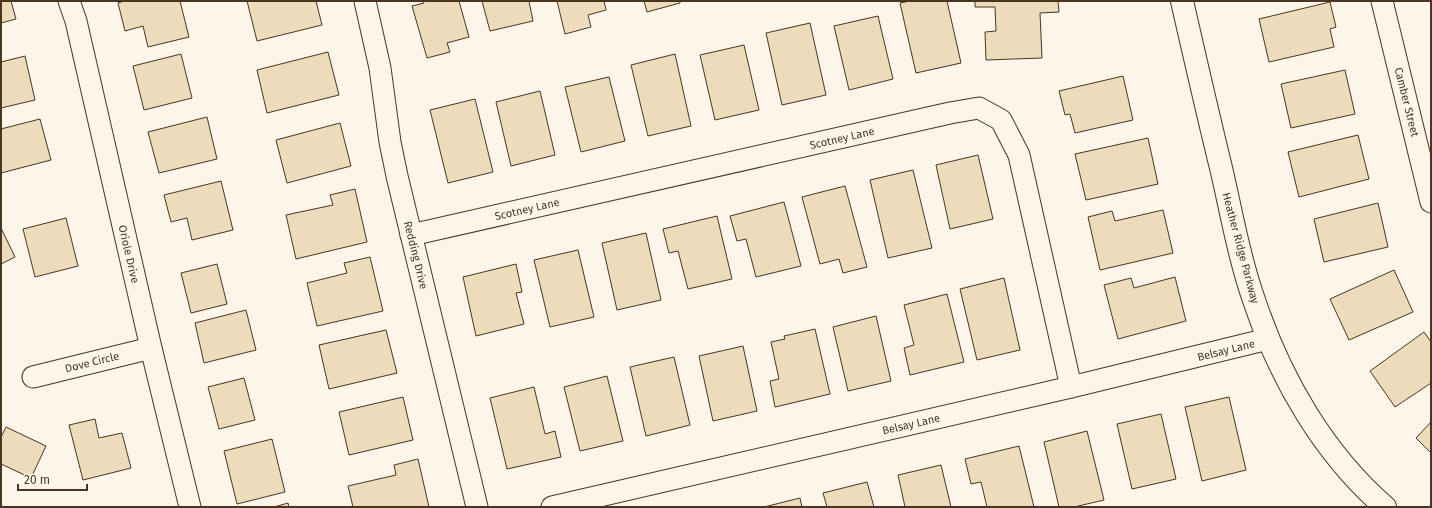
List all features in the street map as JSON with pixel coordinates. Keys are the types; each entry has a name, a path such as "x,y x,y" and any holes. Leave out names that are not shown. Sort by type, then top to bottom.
{"street":[{"name":"Oriole Drive","path":"69,1 76,21 151,348 190,507"},
{"name":"Redding Drive","path":"364,1 380,68 390,142 397,176 477,507"},
{"name":"Heather Ridge Parkway","path":"1182,1 1241,257 1268,339 1291,389 1314,425 1344,465 1368,492 1385,507"},
{"name":"Camber Street","path":"1382,1 1431,202"},
{"name":"Scotney Lane","path":"411,236 950,113 979,108 1001,120 1019,155 1071,388"},
{"name":"Belsay Lane","path":"552,507 1071,388 1268,339"},
{"name":"Dove Circle","path":"33,377 151,348"}],"building":[{"path":"1,1 11,1 16,19 1,23"},
{"path":"124,1 180,1 189,37 148,47 143,26 125,31 118,3"},
{"path":"247,1 316,1 322,25 257,41"},
{"path":"423,1 459,1 469,37 447,43 450,52 427,58 412,6 424,3"},
{"path":"482,1 529,1 533,21 490,31"},
{"path":"557,1 604,1 606,10 588,15 591,27 565,34"},
{"path":"644,1 680,1 680,3 647,12"},
{"path":"910,1 947,1 961,63 916,73 900,3"},
{"path":"975,1 1058,1 1059,12 1040,13 1042,58 986,60 985,32 996,31 995,7 975,7"},
{"path":"1330,2 1336,27 1330,29 1334,47 1269,62 1259,19"},
{"path":"878,16 893,79 849,90 834,26"},
{"path":"810,23 826,95 782,105 766,33"},
{"path":"744,45 759,110 715,120 700,55"},
{"path":"328,52 339,95 267,113 257,70"},
{"path":"181,54 192,98 144,110 133,66"},
{"path":"675,54 691,126 648,136 631,65"},
{"path":"25,56 35,100 1,108 1,62"},
{"path":"1345,70 1355,114 1291,128 1281,84"},
{"path":"1123,76 1133,120 1075,133 1070,114 1065,115 1059,91"},
{"path":"609,77 625,141 581,152 565,87"},
{"path":"540,91 555,155 511,166 496,102"},
{"path":"475,99 493,172 448,183 430,110"},
{"path":"207,117 217,159 159,173 148,132"},
{"path":"40,119 51,160 1,173 1,129"},
{"path":"340,123 351,166 287,183 276,140"},
{"path":"1358,135 1369,179 1299,197 1288,152"},
{"path":"1148,138 1158,184 1086,200 1075,154"},
{"path":"978,155 993,219 950,229 936,165"},
{"path":"913,170 932,248 888,258 870,180"},
{"path":"221,181 233,230 192,240 187,218 171,222 164,195"},
{"path":"845,186 867,267 843,273 839,259 820,264 802,197"},
{"path":"355,189 367,242 296,259 286,215 333,205 330,195"},
{"path":"784,202 801,266 756,277 746,239 737,241 730,216"},
{"path":"1378,203 1388,247 1324,262 1314,219"},
{"path":"1163,210 1173,253 1100,270 1088,217 1112,211 1115,221"},
{"path":"717,216 732,279 688,289 678,251 669,253 663,229"},
{"path":"66,218 78,266 35,277 23,229"},
{"path":"1,228 15,257 1,264"},
{"path":"646,233 661,300 617,310 602,243"},
{"path":"578,250 594,317 550,327 534,260"},
{"path":"370,257 383,311 317,326 307,283 347,273 344,263"},
{"path":"217,264 227,304 191,313 181,273"},
{"path":"516,264 522,292 516,293 524,324 476,336 463,277"},
{"path":"1394,270 1413,312 1349,340 1330,299"},
{"path":"1175,277 1186,321 1118,339 1104,285 1131,278 1134,288"},
{"path":"1004,278 1020,350 977,360 960,289"},
{"path":"947,294 964,362 910,375 904,348 914,345 904,305"},
{"path":"246,310 256,350 204,363 195,323"},
{"path":"876,316 891,381 848,391 833,327"},
{"path":"815,329 830,394 775,407 770,381 779,379 771,342 785,339 784,336"},
{"path":"386,330 397,373 329,389 319,345"},
{"path":"1424,332 1431,342 1431,383 1395,407 1370,371"},
{"path":"743,346 757,411 713,421 699,356"},
{"path":"674,357 690,425 646,436 630,367"},
{"path":"607,376 623,441 580,451 564,387"},
{"path":"244,378 255,420 219,429 208,387"},
{"path":"534,387 545,434 555,431 561,457 507,469 490,398"},
{"path":"403,397 413,440 349,455 339,412"},
{"path":"1229,397 1246,470 1202,481 1185,407"},
{"path":"1161,414 1176,479 1132,489 1117,424"},
{"path":"95,419 99,438 122,433 131,468 83,480 69,425"},
{"path":"1431,422 1431,453 1416,438"},
{"path":"6,427 46,446 31,478 1,464 1,437"},
{"path":"1087,431 1104,500 1074,507 1059,507 1044,442"},
{"path":"272,439 285,492 237,504 224,451"},
{"path":"1019,446 1034,507 987,507 981,482 971,484 965,459"},
{"path":"418,459 429,507 353,507 348,486 396,475 394,465"},
{"path":"941,465 951,507 905,507 898,475"},
{"path":"867,482 874,507 827,507 823,493"},
{"path":"800,498 802,507 764,507"},
{"path":"288,503 289,507 274,507"}]}
